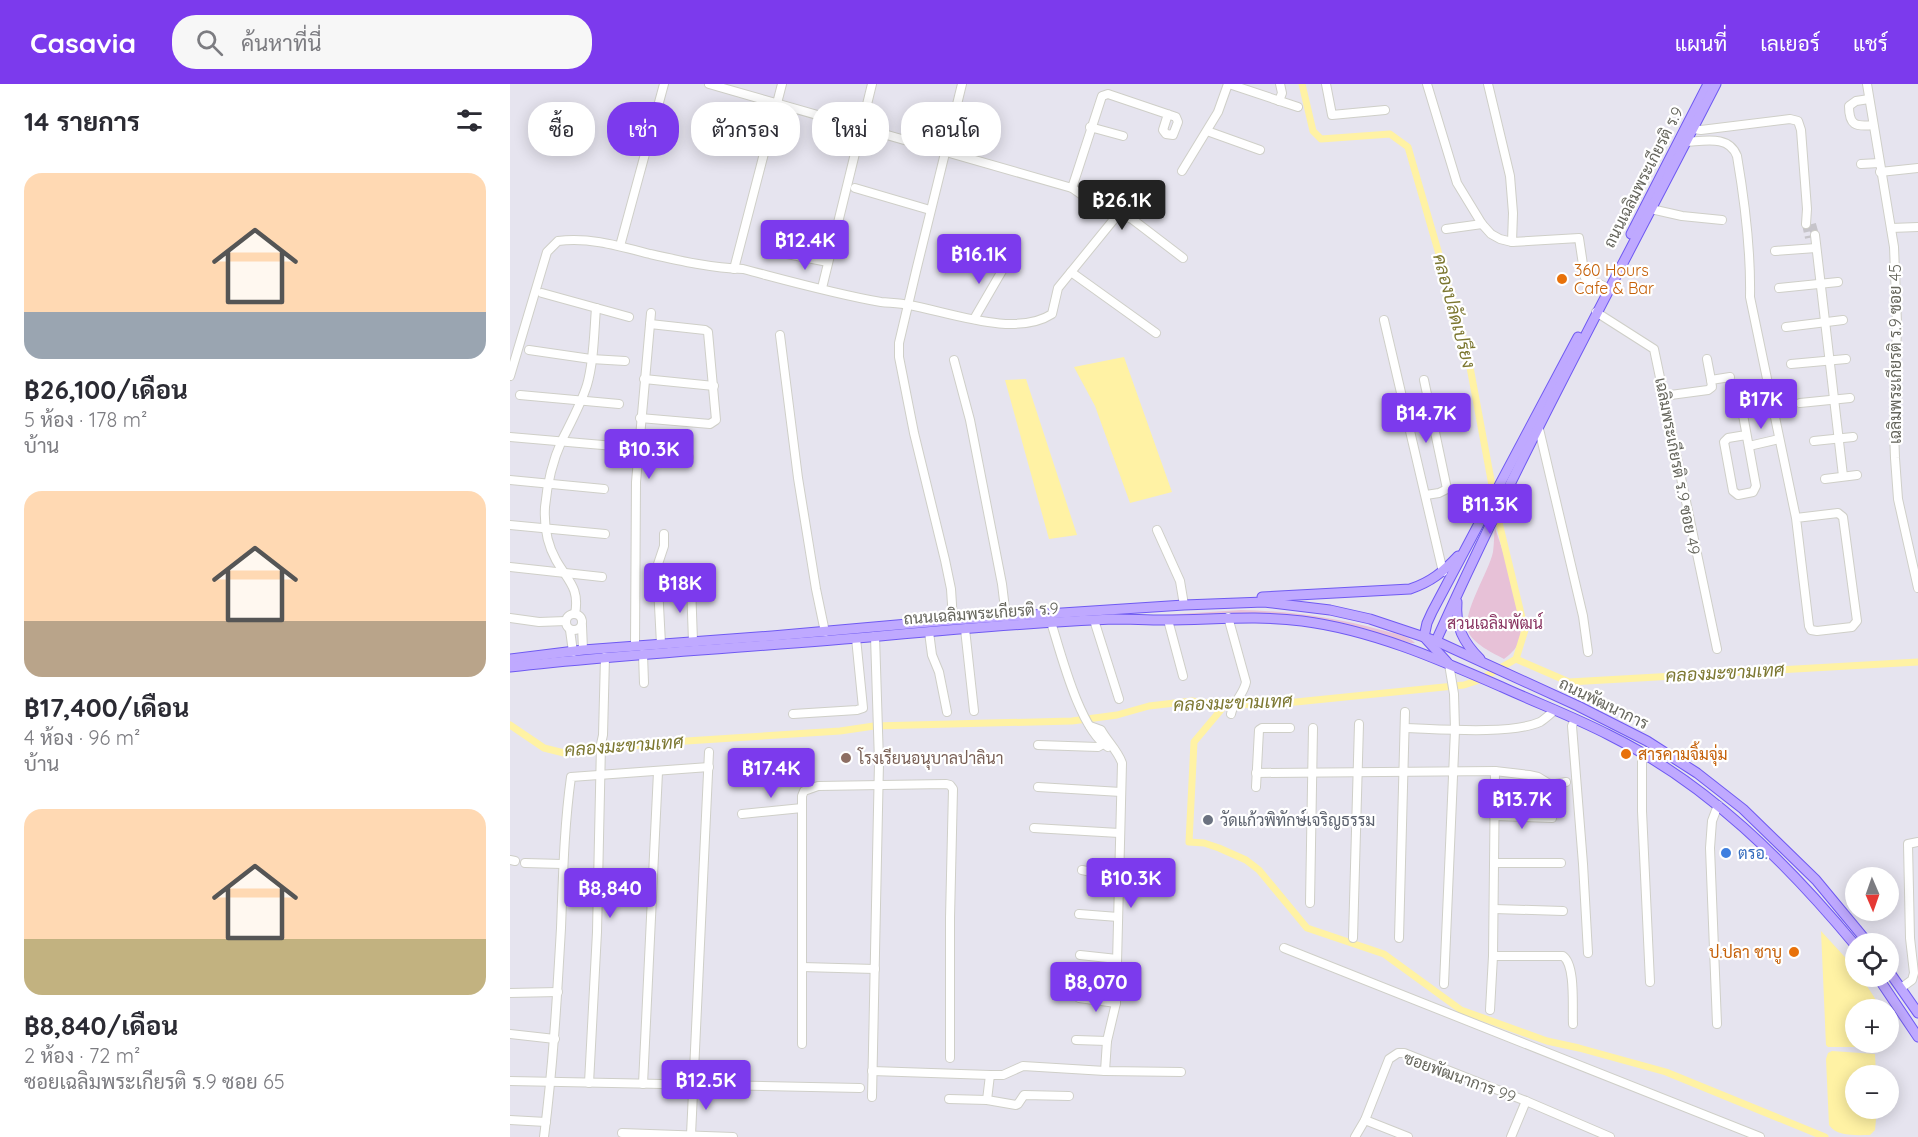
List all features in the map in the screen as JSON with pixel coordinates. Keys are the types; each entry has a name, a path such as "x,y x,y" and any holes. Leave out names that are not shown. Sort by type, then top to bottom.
{"main road":[{"name":"ถนนเฉลิมพระเกียรติ ร.9","path":"1430,641 1458,597 1505,484 1708,84"},
{"name":"ถนนเฉลิมพระเกียรติ ร.9","path":"1430,641 1427,623 1487,510 1539,429 1596,312 1716,84"},
{"path":"1237,602 1260,597 1410,589 1425,584 1443,572 1468,545"},
{"path":"1458,597 1456,615 1462,638 1487,663"},
{"name":"ถนนเฉลิมพระเกียรติ ร.9","path":"510,667 635,646 954,625 1006,617 1237,602 1280,603 1330,610 1370,619 1430,641"},
{"name":"ถนนเฉลิมพระเกียรติ ร.9","path":"510,659 579,655 605,657 856,638 929,632 954,625 965,629 1094,620 1260,617 1303,621 1353,631 1411,649 1449,664"},
{"path":"1411,649 1430,641 1449,664"},
{"name":"ถนนพัฒนาการ","path":"1430,641 1487,663 1647,741 1697,773 1743,809 1816,880 1860,933"},
{"name":"ถนนพัฒนาการ","path":"1449,664 1610,735 1645,755 1718,805 1806,888 1845,933"},
{"path":"1899,985 1918,1013"},
{"path":"1884,987 1918,1037"}],"street":[{"path":"621,246 664,84"},
{"path":"709,84 770,102"},
{"path":"778,102 782,84"},
{"path":"868,102 872,84"},
{"path":"958,102 962,84"},
{"path":"1279,101 1282,93 1280,84"},
{"path":"1326,84 1332,115 1385,110"},
{"path":"1428,84 1457,183 1482,225 1495,237 1512,242 1579,238 1585,278 1604,286"},
{"path":"1488,84 1510,177 1513,213 1512,242"},
{"name":"เฉลิมพระเกียรติ ร.9 ซอย 45","path":"1867,84 1894,247 1897,376 1894,431 1898,499 1918,588"},
{"path":"1182,171 1218,112 1228,86 1298,107"},
{"path":"1072,188 1090,127 1100,98 1104,94 1168,114"},
{"path":"1869,99 1856,101 1849,106 1849,117 1855,124 1873,125"},
{"path":"1693,129 1701,130 1790,119 1798,121 1801,130 1809,224"},
{"path":"1090,127 1123,136"},
{"path":"1207,131 1260,150"},
{"path":"1686,141 1725,142 1734,149 1737,156 1750,259 1750,297 1796,518 1809,626 1811,630 1817,631 1852,627 1857,621 1843,517 1838,513 1796,518"},
{"path":"734,269 763,156"},
{"path":"822,288 855,156"},
{"path":"944,156 900,343 900,369 945,560 951,589 954,625"},
{"path":"959,156 1072,188 1115,218 1132,219 1183,258"},
{"path":"1861,164 1879,163"},
{"path":"1880,172 1918,168"},
{"path":"855,188 930,210"},
{"path":"1651,208 1682,216 1722,220"},
{"path":"510,376 547,252 552,244 558,241 577,238 594,240 881,302 908,305 992,322 1023,323 1052,314 1058,288 1115,218"},
{"path":"1446,229 1482,225"},
{"path":"1891,228 1918,227"},
{"path":"1812,237 1816,246 1843,476"},
{"path":"1775,251 1816,246"},
{"path":"787,254 828,262"},
{"path":"974,318 1006,264"},
{"path":"1071,272 1156,333"},
{"path":"1779,288 1838,282"},
{"path":"542,293 629,317"},
{"path":"575,614 578,601 574,587 556,560 549,544 545,508 561,442 586,387 596,308"},
{"name":"เฉลิมพระเกียรติ ร.9 ซอย 49","path":"1596,312 1654,349 1717,649"},
{"path":"635,646 637,453 651,313"},
{"path":"1384,320 1443,572"},
{"path":"1786,327 1843,321"},
{"path":"640,418 713,423 716,420 708,332 650,324"},
{"path":"780,335 798,478 825,632"},
{"path":"529,350 591,359 625,361"},
{"path":"1663,396 1708,390 1712,387 1707,359"},
{"path":"1791,364 1846,359"},
{"path":"954,360 970,420 1002,584 1006,617"},
{"path":"1711,380 1730,378"},
{"path":"644,379 714,386"},
{"path":"1424,380 1447,489 1426,495"},
{"path":"1739,393 1756,490 1738,495 1733,491 1724,442 1728,438 1746,435"},
{"path":"520,395 619,404"},
{"path":"1800,403 1850,398"},
{"path":"1539,429 1583,616 1588,652"},
{"path":"510,437 614,446"},
{"path":"1814,441 1853,437"},
{"path":"1749,446 1779,439"},
{"path":"637,453 689,457"},
{"path":"1825,479 1857,475"},
{"path":"510,480 604,489"},
{"path":"510,525 605,534"},
{"path":"1156,530 1180,581 1184,605"},
{"path":"661,644 657,567 664,546 664,534"},
{"path":"510,567 602,577"},
{"path":"691,584 693,642"},
{"path":"566,621 569,616 575,614 581,617 579,655"},
{"path":"1228,617 1246,682 1243,692 1232,706 1231,714"},
{"path":"510,618 539,622 566,621"},
{"path":"1094,620 1119,699"},
{"path":"1168,620 1183,676"},
{"path":"566,621 579,655"},
{"path":"1051,622 1070,684 1082,710 1095,735 1117,752 1122,763 1116,1003 1107,1041 1105,1071"},
{"path":"570,630 577,630 582,626"},
{"path":"965,629 974,711"},
{"path":"929,632 932,655 939,672 947,712"},
{"path":"872,1096 879,732 875,636"},
{"path":"793,714 861,710 863,708 856,638"},
{"path":"644,654 644,683"},
{"path":"589,1083 597,932 600,754 603,735 605,657"},
{"path":"1444,984 1455,730 1453,681 1449,664"},
{"path":"1405,728 1455,730 1512,728 1540,722 1555,710"},
{"path":"1399,938 1405,712"},
{"path":"1575,719 1572,726 1588,953"},
{"path":"1353,938 1359,724"},
{"path":"1256,787 1259,730 1262,728 1290,728"},
{"path":"1310,903 1313,728"},
{"path":"1038,745 1098,747 1105,743"},
{"path":"691,1135 709,752"},
{"path":"1645,755 1642,761 1642,811 1650,982"},
{"path":"544,1137 555,1039 562,864 571,777 709,767"},
{"path":"1256,773 1495,771 1538,777 1551,785 1566,782"},
{"path":"1490,1010 1495,863 1495,771"},
{"path":"643,1084 658,772"},
{"path":"802,1044 802,796 804,791 808,788 946,784 952,786 953,789 950,1058"},
{"path":"1038,787 1121,792"},
{"path":"1718,805 1712,821 1710,848 1718,1024"},
{"path":"742,814 802,808"},
{"path":"1494,816 1552,818"},
{"path":"1034,828 1119,833"},
{"path":"1901,988 1912,980 1914,973 1910,938 1908,844 1918,842"},
{"path":"525,863 562,864"},
{"path":"1495,863 1560,863"},
{"path":"1082,870 1119,878"},
{"path":"1494,909 1563,911"},
{"path":"1079,914 1118,917"},
{"path":"1284,948 1760,1137"},
{"path":"1080,955 1117,959"},
{"path":"1493,956 1563,956 1567,958 1571,968 1573,1024"},
{"path":"802,967 875,969"},
{"path":"510,993 558,992"},
{"path":"1079,998 1116,1003"},
{"path":"510,1034 555,1039"},
{"path":"1076,1040 1107,1041"},
{"name":"ซอยพัฒนาการ 99","path":"1355,1137 1365,1120 1389,1059 1398,1053 1404,1053 1526,1101 1610,1137"},
{"path":"872,1071 1004,1075 1023,1065 1105,1071 1181,1072"},
{"path":"987,1100 990,1075"},
{"path":"510,1081 860,1089"},
{"path":"949,1100 987,1100 1016,1105 1026,1094 1069,1096"},
{"path":"1511,1137 1526,1101"},
{"path":"510,1120 546,1122"},
{"path":"1365,1120 1408,1137"},
{"path":"622,1133 734,1137"}],"green space":[{"name":"สวนเฉลิมพัฒน์","path":"1495,528 1512,583 1521,628 1518,644 1504,659 1474,640 1468,631 1467,623 1472,603 1491,560"},
{"path":"1241,610 1294,613 1329,618 1399,635 1415,643 1348,626 1160,617"}],"shaded area":[{"path":"1124,357 1172,492 1130,503 1095,406 1074,367"},
{"path":"1026,379 1077,535 1049,539 1005,380"},
{"path":"1821,931 1845,957 1845,987 1868,987 1875,999 1845,999 1845,1047 1826,1045"},
{"path":"1832,1051 1875,1054 1876,1065 1845,1065 1845,1119 1876,1119 1875,1130 1870,1135 1837,1132 1829,1125 1826,1059 1828,1053"}],"waterway":[{"name":"คลองปลัดเปรียง","path":"1302,84 1313,131 1321,139 1390,134 1408,147 1467,351 1494,496"},
{"name":"คลองปลัดเปรียง","path":"1496,510 1525,630 1516,659"},
{"name":"คลองมะขามเทศ","path":"1516,659 1569,682 1918,662"},
{"name":"คลองมะขามเทศ","path":"510,725 544,748 564,753 671,742 840,731 874,726 1072,721 1117,715 1149,706 1192,701 1225,705 1276,704 1464,685 1479,680 1516,659"},
{"path":"1225,705 1194,742 1189,842 1204,843 1246,860 1259,870 1307,928 1384,954 1461,1010 1547,1041 1666,1072 1825,1137"}],"tunnel":[{"path":"1806,224 1809,238"},
{"path":"1812,224 1815,235"}],"place":[{"name":"360 Hours Cafe & Bar","path":"1562,279"},
{"name":"สารคามจิ้มจุ่ม","path":"1626,754"},
{"name":"โรงเรียนอนุบาลปาลินา","path":"846,758"},
{"name":"วัดแก้วพิทักษ์เจริญธรรม","path":"1208,820"},
{"name":"ตรอ.","path":"1726,853"},
{"name":"ป.ปลา ชาบู","path":"1794,952"}]}
